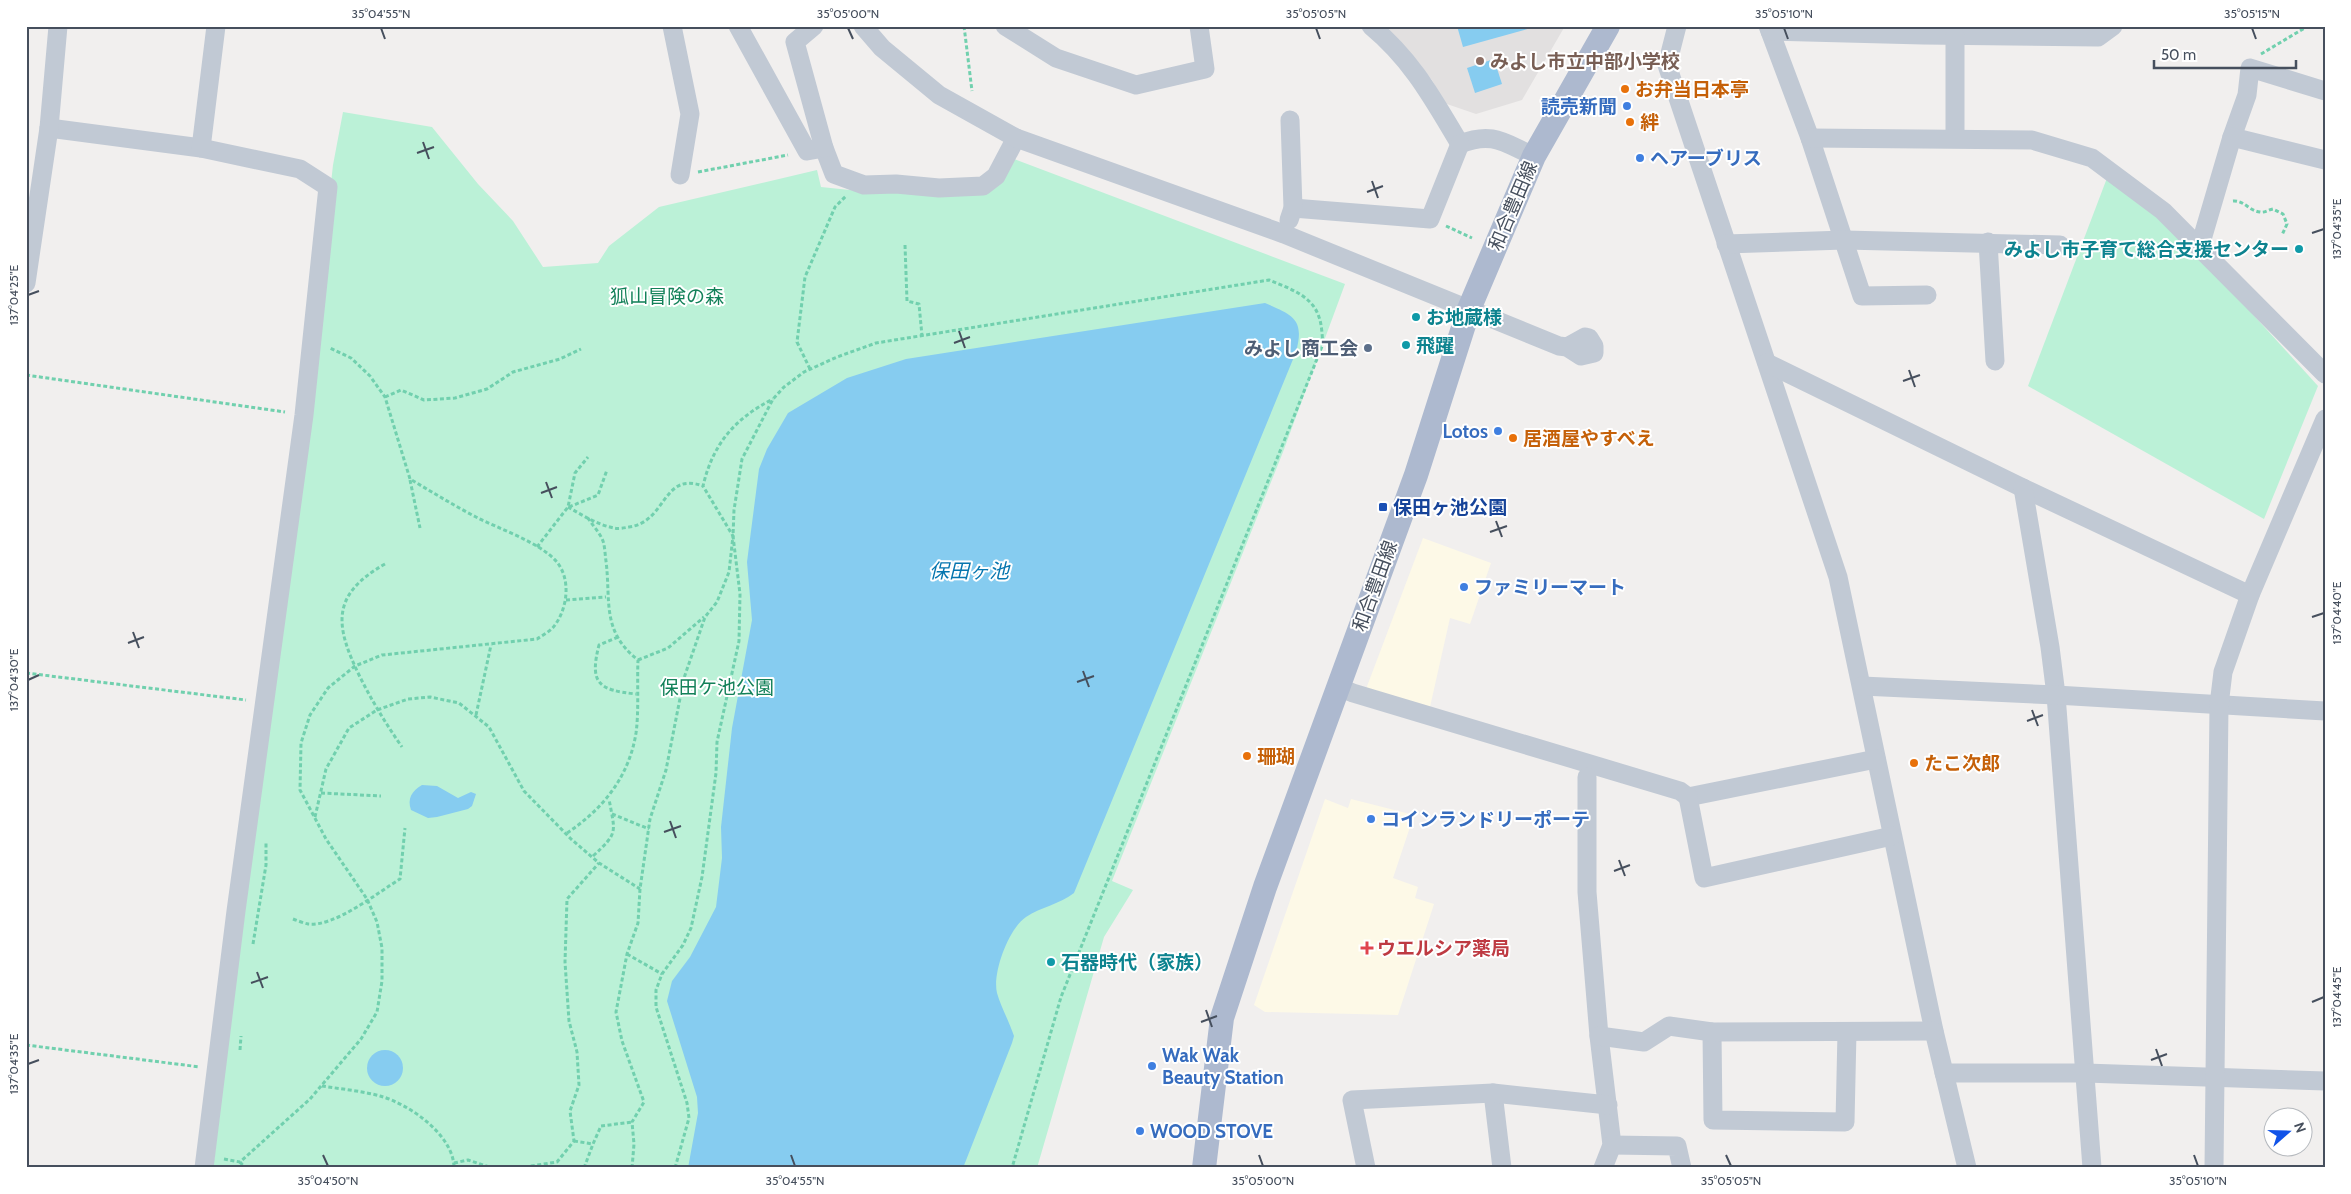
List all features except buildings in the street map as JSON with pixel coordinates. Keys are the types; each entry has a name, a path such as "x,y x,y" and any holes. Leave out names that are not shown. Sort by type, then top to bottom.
{"main road":[{"name":"和合豊田線","path":"1204,1168 1222,1018 1265,887 1416,475 1469,309 1534,156 1608,26"}],"street":[{"path":"26,283 49,128 58,26"},
{"path":"201,148 216,26"},
{"path":"672,26 690,114 680,175"},
{"path":"738,26 834,174 864,185 896,184 939,188 983,186 996,176 1016,138"},
{"path":"814,26 795,42 816,149"},
{"path":"863,26 882,48 939,95 1016,138 1284,234 1559,346 1567,347"},
{"path":"1004,26 1056,58 1136,85 1205,69 1199,26"},
{"path":"1370,26 1387,40 1420,78 1460,144"},
{"path":"1677,26 1667,65 1838,576 1963,1165"},
{"path":"1927,295 1862,296 1810,138 1769,29 1955,36 2098,37 2113,26"},
{"path":"1955,36 1955,138"},
{"path":"2200,246 2232,138 2247,96 2250,68 2325,91"},
{"path":"1284,234 1293,208 1290,120"},
{"path":"49,128 201,148 300,169 328,187 304,415 236,911 218,1069 205,1161"},
{"path":"1293,208 1430,218 1460,144 1475,138 1491,137 1534,156"},
{"path":"1810,138 2032,140 2092,158 2163,211 2200,246 2325,374"},
{"path":"2232,138 2325,160"},
{"path":"1726,244 1844,240 2060,245"},
{"path":"1988,242 1995,361"},
{"path":"1767,363 2022,488 2250,595"},
{"path":"2214,1168 2219,705 2223,672 2250,595 2325,419"},
{"path":"2022,488 2050,647 2056,694 2092,1168"},
{"path":"1862,686 2056,694 2325,711"},
{"path":"1338,687 1353,694 1680,791 1688,797 1704,878 1892,836"},
{"path":"1688,797 1876,759"},
{"path":"1587,777 1587,892 1599,1036 1612,1145 1603,1168"},
{"path":"1599,1036 1644,1042 1669,1026 1712,1032 1934,1031"},
{"path":"1712,1032 1713,1120 1844,1122 1847,1032"},
{"path":"1944,1073 2085,1073 2325,1081"},
{"path":"1366,1168 1352,1100 1493,1092 1608,1105"},
{"path":"1493,1092 1502,1168"},
{"path":"1612,1145 1677,1146 1682,1168"}],"path":[{"path":"964,26 972,91"},
{"path":"2250,68 2264,50 2308,26"},
{"path":"680,175 816,149"},
{"path":"810,369 797,342 806,277 835,208 858,183"},
{"path":"2213,203 2223,204 2235,201 2263,213 2278,210 2283,214 2287,224 2282,236"},
{"path":"1430,218 1472,238"},
{"path":"905,245 907,300 919,304 922,336"},
{"path":"638,660 668,648 705,617 716,602 729,572 734,510 742,459 773,399 784,387 810,369 836,357 876,344 1269,280 1297,291 1307,300 1319,316 1323,344 1061,997 1012,1168"},
{"path":"312,346 328,347 351,358 370,376 385,397 410,479 420,528"},
{"path":"385,397 400,390 424,400 454,398 487,390 513,372 560,359 581,349"},
{"path":"26,375 304,415"},
{"path":"703,486 709,463 729,430 751,410 773,399"},
{"path":"537,547 568,507 575,474 588,457"},
{"path":"568,507 598,495 607,470"},
{"path":"205,1161 240,1162 322,1086 361,1040 377,1012 382,981 382,948 377,922 367,899 326,839 300,790 301,743 310,716 328,688 355,666 382,655 404,651 491,645 537,639 554,627 566,600 564,573 556,560 537,547 475,516 410,479"},
{"path":"568,507 615,529 640,525 657,512 668,492 680,485 694,483 703,486 733,536 740,594 739,641 716,742 716,773 702,877 691,928 683,945 662,974 656,990 656,1007 684,1089 689,1118 675,1168"},
{"path":"588,518 603,542 608,578 606,597 611,625 626,651 638,660"},
{"path":"386,564 367,574 357,584 345,605 341,621 342,636 377,710 402,746"},
{"path":"566,600 606,597"},
{"path":"632,1168 634,1144 632,1122 644,1102 622,1041 616,1012 627,954 638,923 640,889 649,830 666,770 684,678 705,617"},
{"path":"618,637 599,645 595,661 597,679 602,686 616,692 636,694"},
{"path":"476,715 491,645"},
{"path":"567,833 593,815 608,798 625,772 636,732 638,660"},
{"path":"26,672 266,703"},
{"path":"314,818 326,769 349,728 377,710 408,699 430,697 459,703 489,727 522,792 599,863 640,889"},
{"path":"321,794 381,796"},
{"path":"592,856 612,838 615,829 608,798"},
{"path":"612,814 649,830"},
{"path":"293,919 309,924 329,920 347,912 400,879 405,828"},
{"path":"518,1168 557,1162 574,1141 570,1112 580,1084 577,1052 568,1021 564,962 567,899 599,863"},
{"path":"627,954 662,974"},
{"path":"26,1045 218,1069"},
{"path":"322,1086 380,1096 411,1109 442,1136 454,1163 454,1168"},
{"path":"584,1168 601,1126 632,1122"},
{"path":"574,1141 593,1144"},
{"path":"454,1163 468,1160 492,1168"},
{"path":"240,1162 245,1168"}],"shaded area":[{"name":"みよし市立中部小学校","path":"1382,26 1565,26 1522,100 1476,114 1444,103 1432,80 1400,41"},
{"path":"1423,538 1491,563 1470,624 1450,618 1430,707 1366,689"},
{"path":"1325,799 1348,808 1351,799 1414,815 1393,878 1418,887 1415,898 1434,904 1398,1015 1265,1012 1254,1005"}],"green space":[{"name":"保田ケ池公園","path":"343,112 432,127 478,184 513,221 543,267 598,263 609,246 659,207 817,170 821,187 869,192 984,195 1014,159 1345,284 1283,452 1112,881 1133,890 1104,937 1037,1168 213,1168 240,941 283,617 333,165"},
{"path":"2107,178 2160,218 2197,253 2318,386 2264,519 2028,386"}],"water":[{"path":"1457,26 1530,26 1531,28 1463,47"},
{"path":"1494,59 1502,84 1475,93 1467,68"},
{"name":"保田ヶ池","path":"1265,303 1289,315 1298,325 1299,332 1296,352 1074,893 1026,917 1014,931 1003,952 997,974 997,993 1014,1036 963,1168 688,1168 698,1113 697,1097 667,1001 672,981 690,957 716,907 722,858 721,827 732,728 752,620 747,562 759,469 767,449 788,413 847,378 906,359"},
{"path":"422,785 437,786 458,798 471,792 476,794 472,806 468,809 428,818 411,810 410,806 411,795"},
{"path":"385,1050 392,1051 398,1055 402,1061 402,1075 398,1081 392,1085 385,1086 378,1085 372,1081 368,1075 367,1068 368,1061 372,1055 378,1051"}],"place":[{"name":"みよし市立中部小学校","path":"1480,61"},
{"name":"お弁当日本亭","path":"1625,89"},
{"name":"読売新聞","path":"1627,106"},
{"name":"絆","path":"1630,122"},
{"name":"ヘアーブリス","path":"1640,158"},
{"name":"みよし市子育て総合支援センター","path":"2299,249"},
{"name":"お地蔵様","path":"1416,317"},
{"name":"飛躍","path":"1406,345"},
{"name":"みよし商工会","path":"1368,348"},
{"name":"Lotos","path":"1498,431"},
{"name":"居酒屋やすべえ","path":"1513,438"},
{"name":"保田ヶ池公園","path":"1383,507"},
{"name":"ファミリーマート","path":"1464,587"},
{"name":"珊瑚","path":"1247,756"},
{"name":"たこ次郎","path":"1914,763"},
{"name":"コインランドリーポーテ","path":"1371,819"},
{"name":"ウエルシア薬局","path":"1367,948"},
{"name":"石器時代（家族）","path":"1051,962"},
{"name":"Wak Wak Beauty Station","path":"1152,1066"},
{"name":"WOOD STOVE","path":"1140,1131"}],"park label":[{"name":"狐山冒険の森","path":"667,296"}]}
